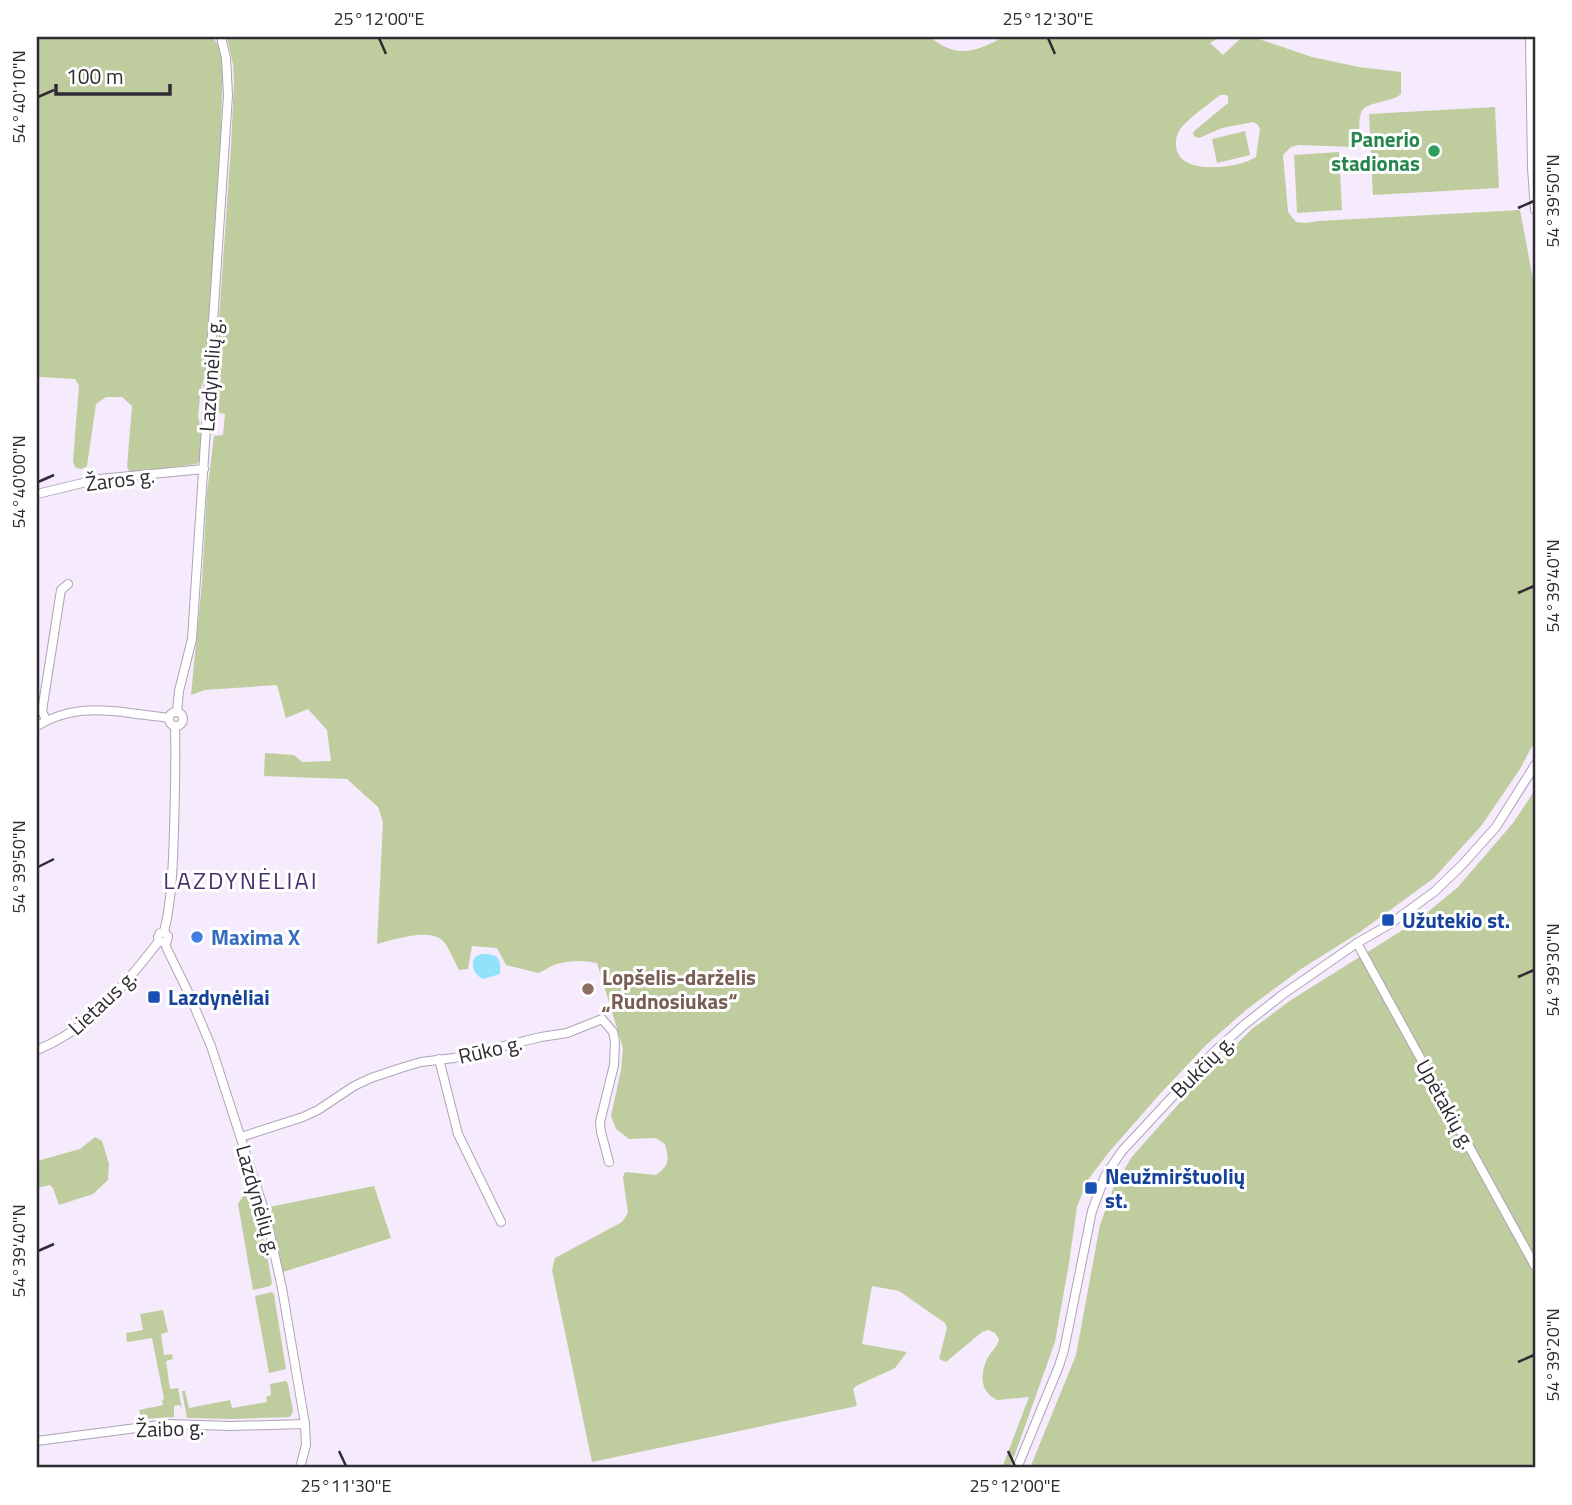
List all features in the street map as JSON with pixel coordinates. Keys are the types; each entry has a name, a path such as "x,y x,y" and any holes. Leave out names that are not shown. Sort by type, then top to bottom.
{"street":[{"name":"Lazdynėlių g.","path":"177,712 179,691 192,639 204,469 228,95 228,72 222,37"},
{"path":"1530,37 1535,210"},
{"name":"Žaros g.","path":"37,494 99,480 204,469"},
{"path":"46,720 42,711 61,590 68,584"},
{"path":"37,726 46,720 77,710 92,709 169,718"},
{"path":"177,712 184,719 181,725 175,726 169,718 177,712"},
{"name":"Lazdynėlių g.","path":"175,726 173,855 168,917 164,932 169,939 162,942 211,1046 266,1216 305,1424 306,1445 300,1468"},
{"name":"Bukčių g.","path":"1017,1468 1064,1350 1088,1224 1100,1187 1112,1163 1213,1053 1244,1025 1282,995 1434,892 1496,827 1535,765"},
{"name":"Lietaus g.","path":"37,1050 70,1034 94,1015 162,942"},
{"name":"Upėtakių g.","path":"1357,943 1535,1266"},
{"name":"Rūko g.","path":"241,1137 303,1117 354,1086 421,1062 454,1058 567,1033 603,1019 613,1032 615,1042 614,1065 600,1122 609,1162"},
{"path":"439,1059 458,1134 501,1222"},
{"name":"Žaibo g.","path":"37,1441 167,1424 305,1424"}],"green space":[{"path":"37,37 213,37 219,47 223,66 220,156 206,373 201,388 198,416 202,435 200,461 196,464 130,473 127,467 132,406 122,397 106,397 96,404 87,466 76,468 73,462 79,385 75,379 37,378"},
{"path":"227,37 930,37 949,49 967,51 1004,37 1220,37 1210,43 1223,55 1242,37 1253,37 1312,57 1401,72 1401,94 1363,109 1359,123 1360,142 1354,147 1299,145 1291,147 1283,155 1288,212 1296,222 1520,210 1535,290 1535,741 1520,769 1481,826 1434,878 1246,1010 1206,1045 1159,1095 1087,1181 1077,1207 1055,1342 1010,1468 1002,1468 1029,1397 997,1400 985,1390 983,1372 999,1339 995,1333 988,1330 982,1332 946,1362 939,1359 947,1328 945,1323 899,1291 872,1286 862,1344 907,1352 895,1368 853,1389 857,1406 592,1462 552,1270 555,1258 622,1222 628,1213 623,1177 625,1172 656,1175 664,1168 668,1158 665,1144 656,1138 629,1139 616,1129 611,1116 623,1048 597,963 565,962 538,973 506,965 497,948 472,946 468,969 459,970 444,942 436,937 410,936 377,944 383,822 378,807 347,779 264,776 265,753 294,755 302,762 331,761 327,730 308,709 286,718 277,685 205,690 191,695 202,583 207,492 214,436 223,435 225,414 215,412 214,391 231,147 233,64","holes":["1220,95 1226,95 1228,103 1193,132 1194,136 1199,138 1222,128 1253,122 1260,129 1256,157 1222,167 1196,166 1185,161 1178,154 1176,143 1180,129"]},
{"name":"Panerio stadionas","path":"1495,107 1499,188 1373,195 1369,114"},
{"path":"1245,131 1250,155 1217,163 1212,139"},
{"path":"1339,152 1342,210 1297,213 1294,155"},
{"path":"1535,790 1535,1468 1030,1468 1076,1355 1100,1225 1113,1189 1131,1158 1191,1090 1252,1029 1291,1000 1417,921 1458,887 1513,823"},
{"path":"95,1137 102,1141 109,1164 108,1180 93,1194 59,1205 50,1185 37,1188 37,1161 80,1149"},
{"path":"374,1186 391,1238 283,1272 269,1207"},
{"path":"248,1188 263,1234 272,1283 270,1286 253,1290 238,1204"},
{"path":"272,1292 286,1369 269,1373 255,1296"},
{"path":"163,1310 168,1332 161,1334 164,1355 172,1354 173,1359 166,1361 170,1389 178,1388 182,1410 180,1405 174,1406 174,1417 142,1419 139,1410 163,1405 164,1399 152,1338 127,1342 126,1333 143,1330 140,1314"},
{"path":"286,1381 293,1411 290,1417 187,1418 182,1391 185,1391 189,1408 230,1400 232,1408 267,1402 266,1397 271,1395 270,1384"}],"water":[{"path":"481,954 497,957 500,974 483,979 477,975 473,963 475,957"}],"place":[{"name":"Panerio stadionas","path":"1434,151"},
{"name":"Užutekio st.","path":"1388,920"},
{"name":"Maxima X","path":"197,937"},
{"name":"Lopšelis-darželis „Rudnosiukas“","path":"588,989"},
{"name":"Lazdynėliai","path":"154,997"},
{"name":"Neužmirštuolių st.","path":"1091,1188"}],"district":[{"name":"LAZDYNĖLIAI","path":"241,880"}]}
